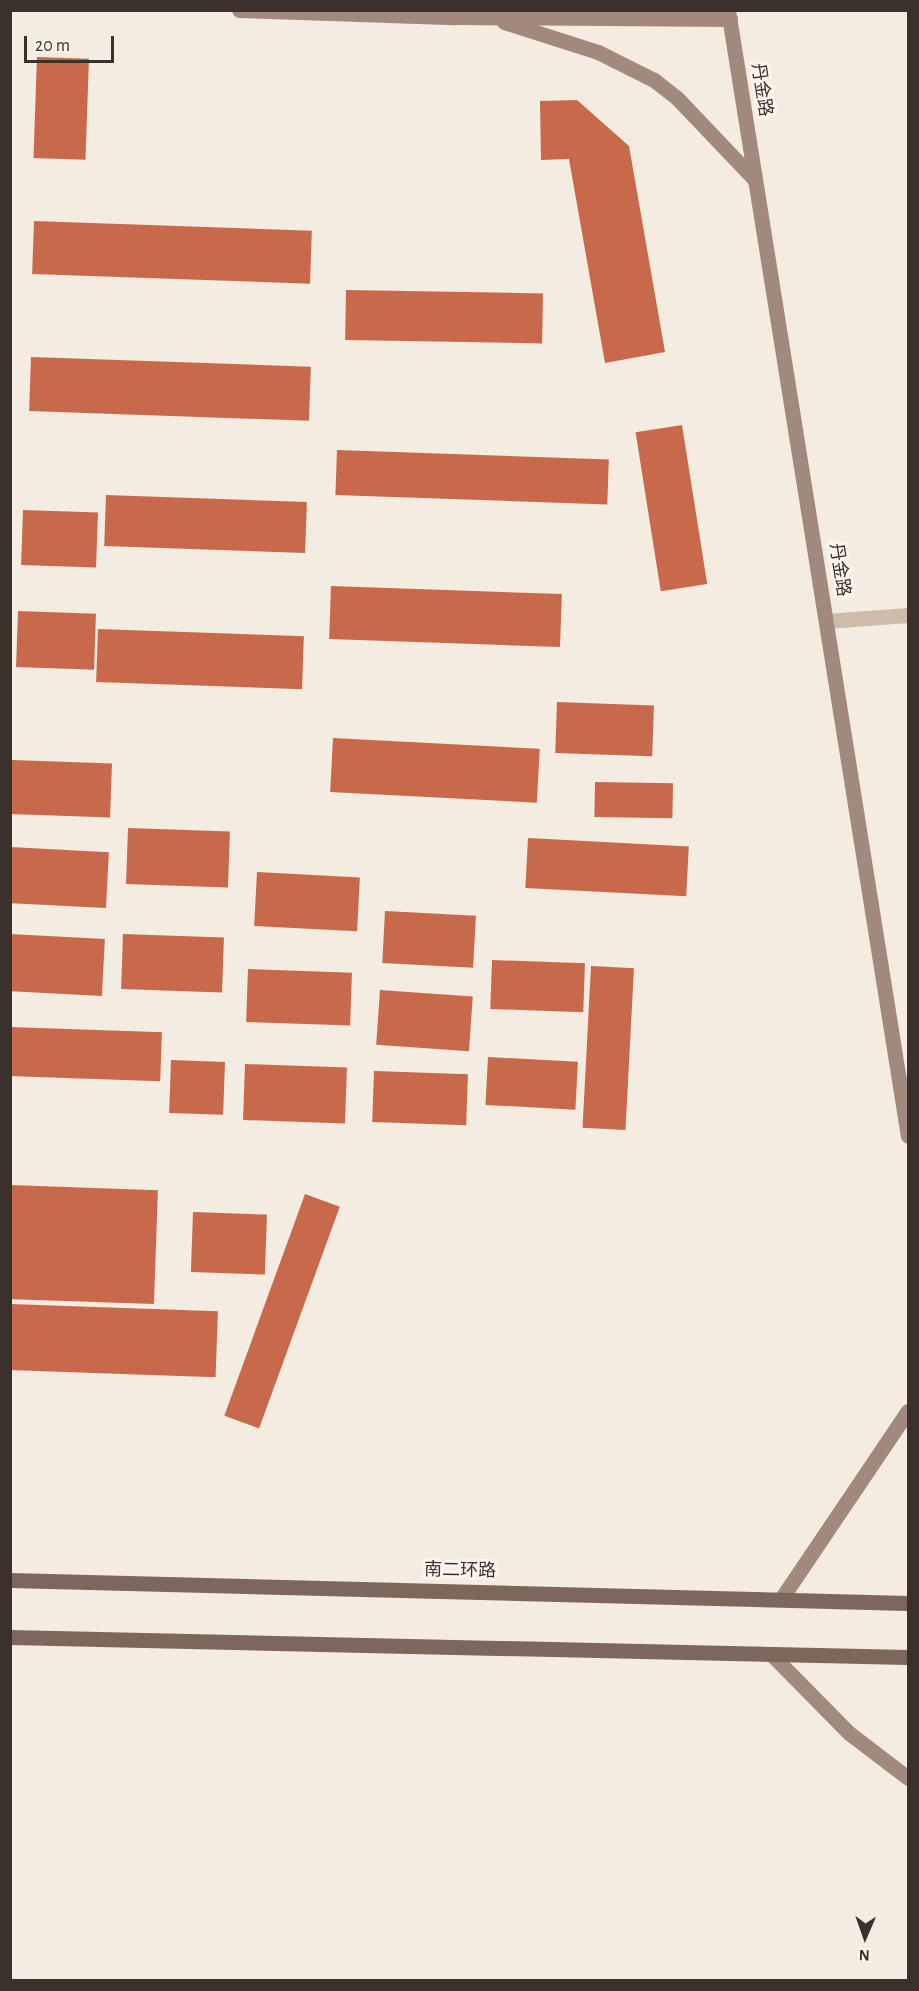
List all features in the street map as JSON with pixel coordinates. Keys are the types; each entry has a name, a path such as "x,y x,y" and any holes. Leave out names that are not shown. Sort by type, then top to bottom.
{"main road":[{"path":"239,10 490,18 729,15"},
{"name":"丹金路","path":"729,15 909,1136"},
{"path":"490,18 597,52 654,80 698,118 756,180"},
{"path":"781,1599 909,1411"},
{"name":"南二环路","path":"10,1580 909,1603"},
{"path":"10,1637 909,1657"},
{"path":"771,1654 849,1733 909,1778"}],"street":[{"path":"827,621 909,615"}],"building":[{"path":"37,57 89,59 85,160 33,158"},
{"path":"577,100 629,146 665,352 605,363 569,159 541,160 540,101"},
{"path":"34,221 312,231 310,284 32,274"},
{"path":"346,290 543,293 542,343 345,340"},
{"path":"31,357 311,367 309,421 29,411"},
{"path":"682,425 707,584 661,591 636,432"},
{"path":"337,450 609,459 607,504 335,495"},
{"path":"106,495 307,502 305,553 104,546"},
{"path":"23,510 98,513 96,568 21,565"},
{"path":"331,586 562,594 560,647 329,639"},
{"path":"18,611 96,614 94,670 16,667"},
{"path":"98,629 304,636 302,689 96,682"},
{"path":"557,702 654,705 652,756 555,753"},
{"path":"333,738 540,749 537,803 330,792"},
{"path":"12,760 112,763 110,817 10,814"},
{"path":"595,782 673,783 672,818 594,817"},
{"path":"128,828 230,832 228,888 126,884"},
{"path":"528,838 689,846 686,896 525,888"},
{"path":"10,847 109,852 106,908 10,903"},
{"path":"257,872 360,877 357,931 254,926"},
{"path":"385,911 476,916 473,968 382,963"},
{"path":"10,934 105,939 102,996 10,991"},
{"path":"123,934 224,938 222,992 121,989"},
{"path":"492,960 585,963 583,1012 490,1009"},
{"path":"591,966 634,968 625,1130 583,1128"},
{"path":"248,969 352,973 350,1026 246,1022"},
{"path":"380,990 473,996 469,1051 376,1045"},
{"path":"10,1027 162,1032 160,1081 10,1076"},
{"path":"488,1057 578,1062 575,1110 485,1105"},
{"path":"171,1060 225,1062 223,1115 169,1113"},
{"path":"245,1064 347,1068 345,1124 243,1120"},
{"path":"374,1071 468,1074 466,1125 372,1122"},
{"path":"10,1185 158,1190 154,1304 10,1299"},
{"path":"305,1194 340,1207 259,1428 224,1416"},
{"path":"193,1212 267,1215 265,1275 191,1272"},
{"path":"10,1304 218,1311 216,1377 10,1370"}]}
